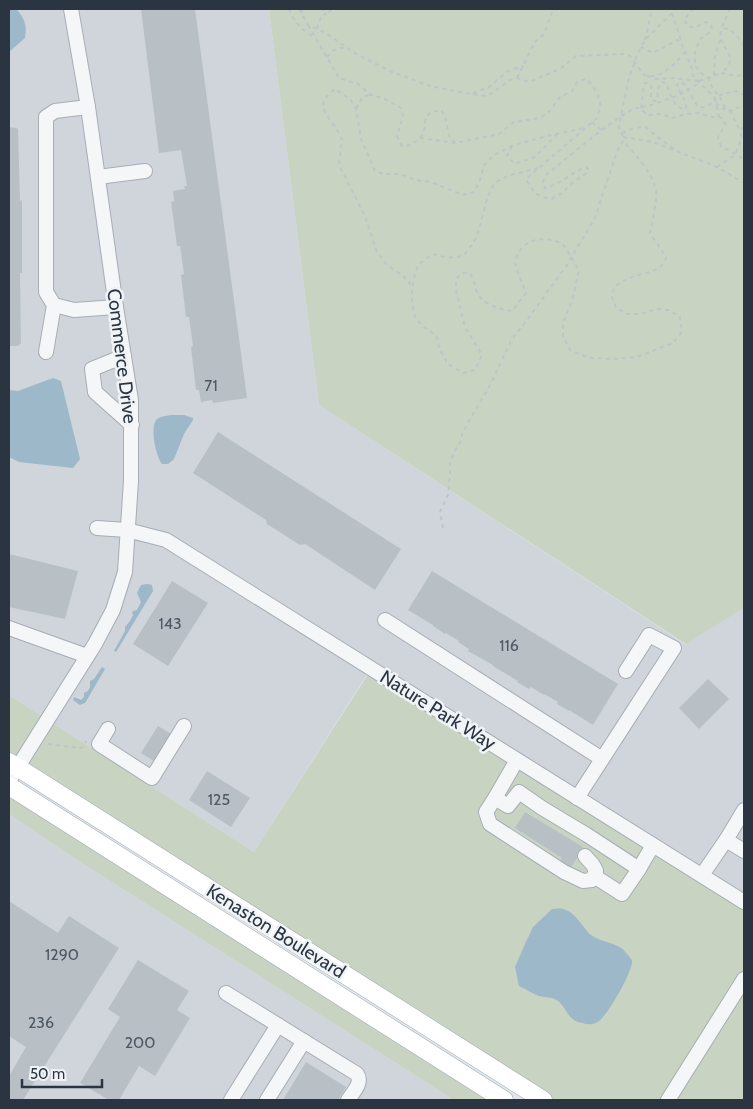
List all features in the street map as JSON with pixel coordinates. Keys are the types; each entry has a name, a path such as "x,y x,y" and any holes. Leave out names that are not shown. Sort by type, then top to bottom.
{"main road":[{"name":"Kenaston Boulevard","path":"12,770 543,1100"},
{"name":"Kenaston Boulevard","path":"9,786 504,1100"}],"street":[{"name":"Commerce Drive","path":"12,770 87,656 114,610 125,572 131,481 131,400 72,9"},
{"path":"46,352 54,305 46,292 46,118 55,111 88,107"},
{"path":"98,177 145,171"},
{"path":"54,305 74,310 116,307"},
{"path":"124,356 92,369 96,392 132,425"},
{"name":"Nature Park Way","path":"96,528 128,530 166,540 744,902"},
{"path":"385,620 602,759"},
{"path":"9,628 87,656"},
{"path":"578,798 674,648 649,635 626,671"},
{"path":"108,728 99,744 152,778 184,726"},
{"path":"518,760 486,812 490,824 564,872 583,881 592,880 596,871 593,864 584,856"},
{"path":"495,798 508,806 519,792 639,869"},
{"path":"702,876 744,810"},
{"path":"726,840 744,852"},
{"path":"594,876 622,894 653,845"},
{"path":"668,1100 744,980"},
{"path":"226,993 357,1074 360,1082 348,1100"},
{"path":"232,1100 278,1026"},
{"path":"267,1100 304,1041"}],"path":[{"path":"289,9 291,16 307,33 316,38"},
{"path":"299,9 339,78 358,84 371,95 385,99 401,108 403,116 397,136 402,146 408,146 420,138 424,132 426,117 431,112 441,110 445,116 449,135 454,142"},
{"path":"301,13 303,9"},
{"path":"321,9 329,12"},
{"path":"317,29 322,16 332,9"},
{"path":"517,78 535,42 544,34 552,12 556,9"},
{"path":"645,40 652,9"},
{"path":"443,528 440,512 448,495 450,464 454,452 462,439 462,434 489,387 512,339 571,258 595,218 616,154 623,141 619,128 621,115 629,78 641,46 676,9"},
{"path":"694,9 690,11 684,20 688,26 694,28 705,22 712,27 709,33 700,39 694,52 696,65 702,74 708,78 724,106 730,111 743,138 735,154 717,167"},
{"path":"714,75 715,56 720,40 719,36 730,9"},
{"path":"672,13 694,76 715,98 719,117"},
{"path":"308,25 326,33 348,49 392,72 430,86 488,96 510,80 517,78 529,82 560,69 576,56 624,54 630,56 644,75 655,79 675,78 699,81 721,73 727,68 730,60 728,52 720,40"},
{"path":"722,29 727,28 731,30 744,46"},
{"path":"641,46 653,53 677,40 681,42"},
{"path":"327,57 332,50 339,48 348,49"},
{"path":"644,75 654,76 663,72 680,60 685,51"},
{"path":"471,94 489,87 508,72 523,66"},
{"path":"721,73 735,76 744,74"},
{"path":"420,138 454,142 499,134 514,122 540,118 550,111 559,98 572,91 577,82 586,79 592,84 599,99 600,108 596,119 526,179 531,188 540,197 551,199 562,193 572,183 587,173 588,169 586,167 578,170 552,186 545,188 542,183 547,174 621,115 681,94 699,81"},
{"path":"640,108 643,101 644,83 651,85 651,97 652,100 656,101 658,99 659,85 662,82 666,83 671,98 683,110 686,109 687,105 678,90 677,84 679,82 684,84 698,107 705,108 715,98"},
{"path":"412,286 403,276 386,264 376,250 365,216 339,165 342,140 336,128 325,114 323,104 327,96 335,89 350,99 356,109 361,139 375,171 383,174 400,174 416,180 431,182 463,195 474,192 479,183 484,165 494,155 512,146 558,133 586,128"},
{"path":"719,96 732,91 744,95"},
{"path":"710,92 715,92"},
{"path":"356,109 361,99 371,95"},
{"path":"716,103 721,108 730,111 744,105"},
{"path":"640,108 647,115 662,114 672,118 685,114 699,113 711,118 719,117 724,119 725,125 718,138 721,146 744,159"},
{"path":"592,122 602,131"},
{"path":"740,131 744,126"},
{"path":"622,134 634,128 645,127 677,151"},
{"path":"512,146 506,156 515,164 535,157 558,133"},
{"path":"623,137 653,142 677,151 717,167 744,183"},
{"path":"538,168 506,177 496,182 487,202 482,223 474,243 463,255 451,257 434,254 418,266 412,286 414,316 421,326 436,335 440,350 448,364 463,373 475,370 482,355 465,327 456,290 456,280 462,273 469,273 474,278 477,292 485,302 501,310 512,311 526,293 515,265 517,255 524,245 534,240 551,239 563,245 579,270 563,324 563,336 570,350 589,358 637,357 673,344 682,332 680,317 669,310 656,309 641,314 628,314 616,308 612,296 614,287 631,277 656,270 664,264 666,258 650,234 657,192 649,173 623,141"},
{"path":"48,744 80,748 83,747 88,739"}],"shaded area":[{"path":"9,9 269,9 319,405 685,644 744,608 744,902 371,668 254,852 9,695"},
{"path":"9,814 82,863 454,1100 9,1100"}],"green space":[{"path":"269,9 744,9 744,608 686,644 319,405"},
{"path":"372,668 744,902 744,1100 543,1100 18,768 9,781 9,695 254,852"},
{"path":"9,786 496,1100 454,1100 82,863 9,814"}],"water":[{"path":"9,9 16,9 19,12 25,22 26,30 25,38 9,52"},
{"path":"53,378 61,381 80,459 73,468 19,462 9,457 9,390 18,391"},
{"path":"171,415 184,415 193,418 193,420 184,434 174,459 168,464 162,464 154,442 154,424 159,418"},
{"path":"141,585 152,585 153,591 116,652 114,651 133,615 132,612 137,610 141,602 137,593"},
{"path":"102,667 105,669 85,703 80,705 73,700 74,697 81,700 84,697 84,693 90,687 90,681 94,679"},
{"path":"552,909 562,909 572,913 591,935 619,947 632,960 629,973 614,1001 604,1016 594,1024 577,1022 556,999 539,996 519,986 515,967 533,927"}],"building":[{"path":"141,9 195,9 247,398 213,403 212,400 201,402 199,390 196,390 191,347 193,346 189,317 186,317 181,275 184,274 180,246 177,246 171,202 174,201 173,191 185,189 184,186 187,186 181,150 159,153"},
{"path":"9,127 18,129 20,201 22,200 21,343 18,346 9,346"},
{"path":"218,432 401,549 375,590 305,544 300,545 267,524 266,520 193,473"},
{"path":"9,554 78,571 65,619 9,607"},
{"path":"432,571 618,684 593,725 557,704 558,702 544,694 531,687 529,689 517,682 493,665 468,651 469,649 459,641 408,610"},
{"path":"172,581 208,603 168,666 133,644"},
{"path":"708,679 729,699 699,729 679,708"},
{"path":"158,726 173,735 157,763 141,753"},
{"path":"207,771 250,798 231,827 189,800"},
{"path":"525,812 583,847 569,871 558,864 562,858 515,828"},
{"path":"9,901 58,933 69,916 119,948 23,1100 9,1100 9,1076 26,1047 9,1036"},
{"path":"138,960 189,991 177,1010 190,1018 155,1076 139,1066 119,1100 109,1100 80,1083 120,1017 108,1009"},
{"path":"306,1062 346,1087 338,1100 283,1100"}]}
